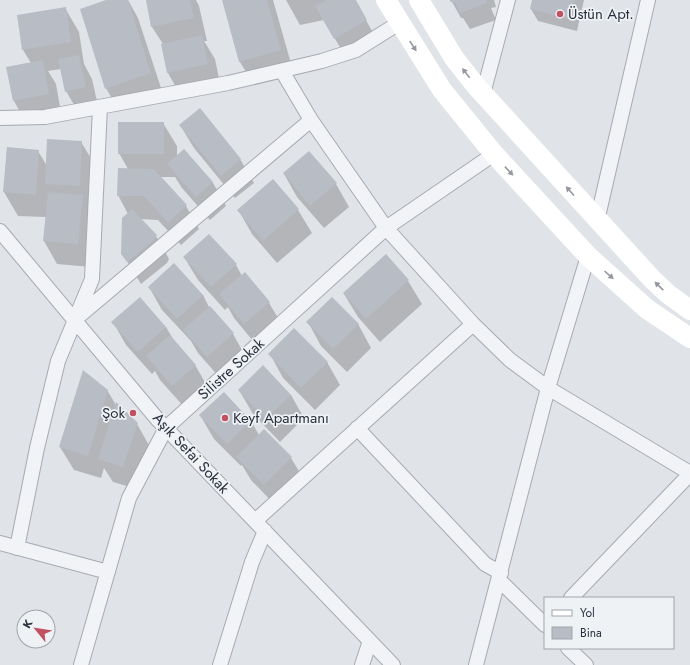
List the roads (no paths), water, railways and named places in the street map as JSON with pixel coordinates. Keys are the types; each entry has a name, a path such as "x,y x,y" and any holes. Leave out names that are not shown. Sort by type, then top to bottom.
{"street":[{"path":"386,0 442,90 494,154 588,256 647,309 690,338"},
{"path":"419,0 454,58 483,94 597,221 657,284 690,310"},
{"path":"483,94 508,0"},
{"path":"597,221 648,0"},
{"path":"0,118 45,117 228,83 282,71 322,61 356,50 399,23"},
{"path":"282,71 311,120 386,228 473,324 510,360 548,388 690,473 572,597"},
{"path":"17,548 37,448 58,361 92,279 100,107"},
{"path":"74,320 311,120"},
{"name":"Silistre Sokak","path":"81,665 129,498 166,428 386,228 494,154"},
{"name":"Aşık Sefai Sokak","path":"0,231 166,428 393,665"},
{"path":"476,665 548,388 588,256"},
{"path":"255,521 473,324"},
{"path":"357,428 485,564 500,576 544,624"},
{"path":"220,665 252,562 265,531"},
{"path":"0,543 108,572"},
{"path":"362,665 370,641"},
{"path":"569,649 586,665"}],"place":[{"name":"Üstün Apt.","path":"560,14"},
{"name":"Şok","path":"133,413"},
{"name":"Keyf Apartmanı","path":"225,418"}]}
